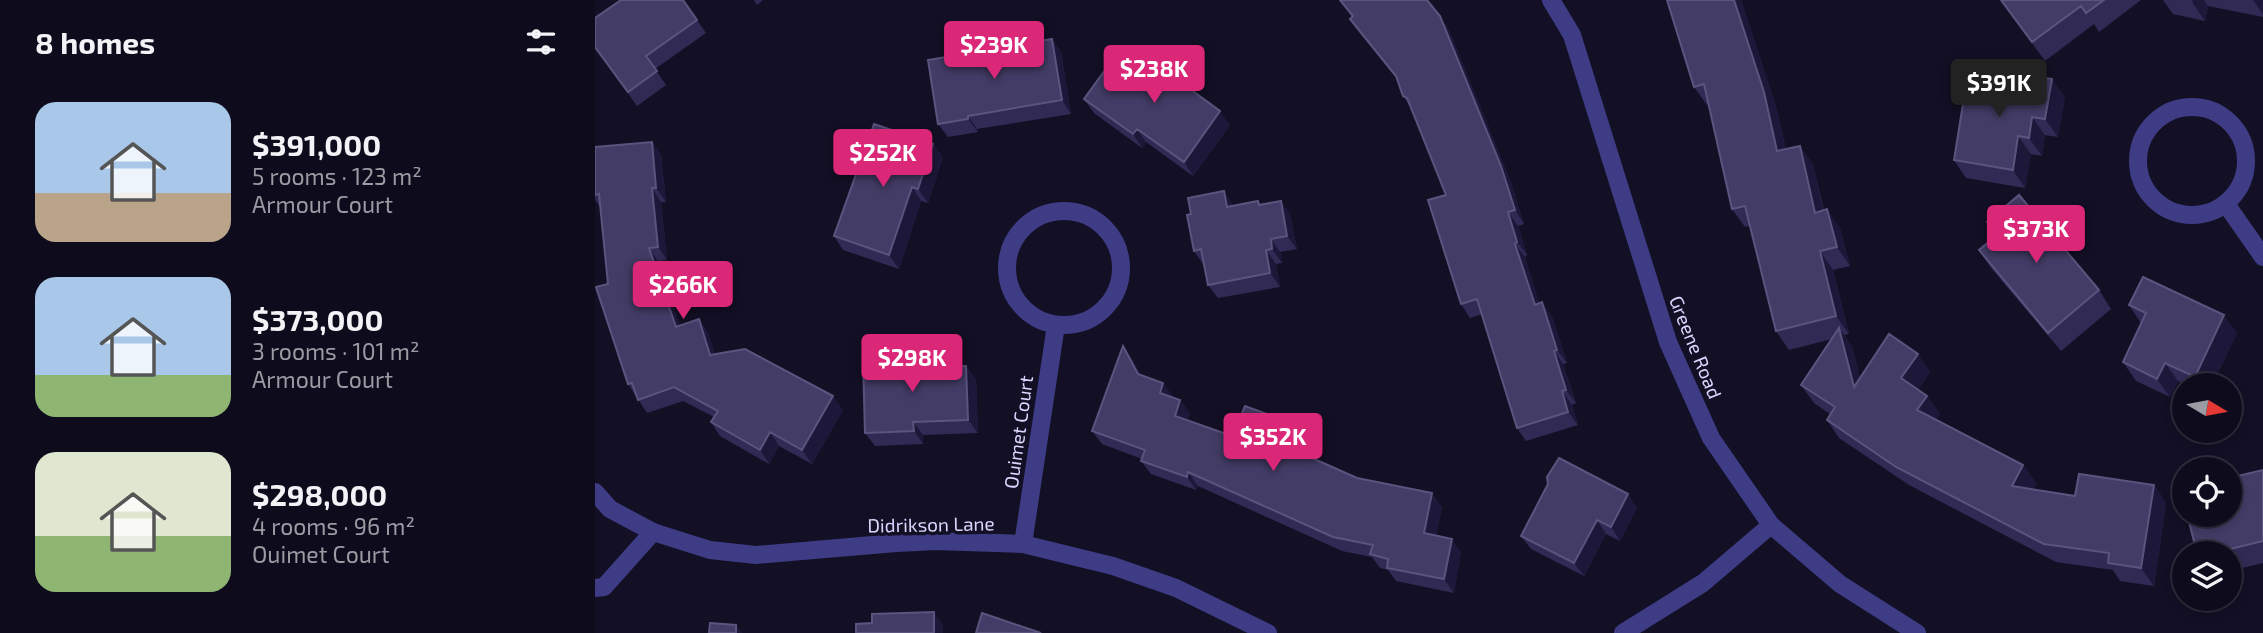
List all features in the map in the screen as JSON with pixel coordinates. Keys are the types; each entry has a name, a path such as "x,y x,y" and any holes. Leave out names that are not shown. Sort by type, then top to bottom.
{"street":[{"name":"Greene Road","path":"1551,0 1572,35 1668,342 1711,438 1770,525 1840,584 1917,633"},
{"path":"2191,106 2211,110 2228,120 2242,138 2246,162 2241,186 2226,204 2209,213 2192,216 2171,212 2151,197 2141,179 2138,155 2145,133 2156,120 2171,111 2191,106"},
{"path":"2226,204 2263,257"},
{"path":"1058,212 1074,212 1093,219 1109,233 1119,250 1121,274 1115,294 1097,316 1077,325 1056,325 1032,316 1015,297 1007,273 1010,250 1021,230 1039,217 1058,212"},
{"name":"Ouimet Court","path":"1023,544 1056,325"},
{"name":"Didrikson Lane","path":"595,492 610,509 653,532 710,550 757,555 896,542 1023,544 1113,566 1175,588 1268,633"},
{"path":"1623,633 1703,583 1770,525"},
{"path":"595,588 604,587 653,532"}],"building":[{"path":"621,0 683,0 697,20 646,56 657,71 628,92 595,47 595,18"},
{"path":"1340,0 1427,0 1440,16 1501,166 1515,210 1508,212 1517,242 1515,244 1535,305 1542,302 1557,350 1554,351 1566,390 1562,391 1568,412 1517,428 1477,299 1461,304 1428,200 1446,195 1407,98 1403,96 1396,76 1350,19 1353,16"},
{"path":"1667,0 1734,0 1764,92 1777,151 1800,146 1815,213 1827,209 1837,247 1820,251 1836,316 1776,331 1745,206 1732,209 1704,84 1694,87"},
{"path":"2001,0 2104,0 2086,13 2081,6 2032,42"},
{"path":"1052,39 1062,100 968,116 968,119 938,124 928,60"},
{"path":"1145,49 1167,62 1171,75 1220,111 1184,162 1137,129 1133,134 1084,99 1108,66 1124,78"},
{"path":"2015,73 2052,79 2045,119 2032,117 2029,138 2018,136 2013,170 1954,160 1967,79 2013,86"},
{"path":"874,124 933,144 918,189 912,187 889,255 834,236"},
{"path":"652,142 656,188 652,188 658,247 649,248 676,327 699,319 710,355 745,349 833,396 802,450 770,432 760,450 711,422 718,411 674,387 638,400 632,383 628,384 596,287 608,284 599,194 595,195 595,147"},
{"path":"1224,191 1227,207 1258,201 1259,205 1281,201 1287,236 1271,239 1272,249 1266,250 1270,273 1208,285 1201,249 1194,251 1187,215 1191,214 1188,198"},
{"path":"2019,195 2099,290 2048,333 1979,250 1997,235 1987,222"},
{"path":"2143,277 2224,315 2197,373 2186,373 2165,363 2157,379 2123,362 2146,313 2129,305"},
{"path":"1839,328 1854,387 1889,334 1918,354 1901,378 1927,396 1917,410 2023,465 2012,486 2075,496 2079,474 2154,485 2141,568 2108,563 2109,553 2044,544 1896,467 1827,420 1835,407 1801,385"},
{"path":"1123,346 1138,374 1163,383 1160,393 1180,400 1175,416 1232,436 1245,406 1275,417 1275,420 1284,424 1276,442 1357,478 1432,493 1424,533 1452,539 1444,579 1387,568 1388,559 1370,554 1373,545 1333,537 1188,472 1187,477 1141,461 1145,450 1092,431"},
{"path":"932,357 932,367 966,366 968,420 913,422 914,431 865,433 863,359"},
{"path":"1559,458 1628,494 1611,527 1597,520 1574,563 1521,536 1548,484 1547,477"},
{"path":"2263,470 2263,541 2242,546 2242,541 2194,541 2190,527 2242,527 2242,475"},
{"path":"934,612 934,633 856,633 856,624 872,623 872,614"},
{"path":"982,613 1041,633 976,633"},
{"path":"710,623 736,625 736,633 709,633"}]}
